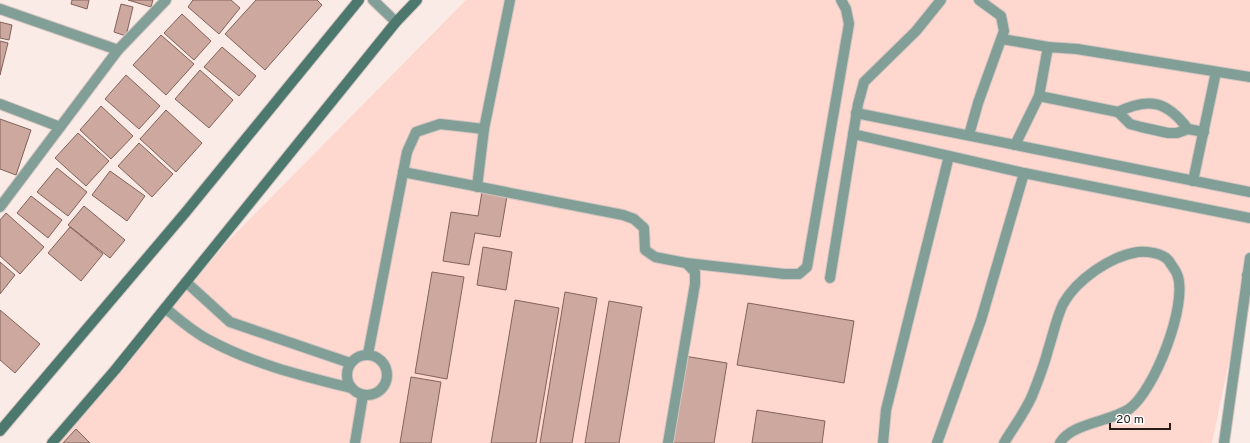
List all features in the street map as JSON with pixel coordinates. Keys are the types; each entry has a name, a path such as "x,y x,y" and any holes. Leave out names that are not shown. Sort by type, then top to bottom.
{"street":[{"path":"0,207 118,50 166,0"},
{"path":"0,431 185,213 359,0"},
{"path":"373,0 396,22"},
{"path":"52,443 116,370 396,22 416,0"},
{"path":"477,187 484,129 510,0"},
{"path":"404,172 623,215 634,219 644,228 645,250 655,258 784,274 799,274 807,266 849,24 846,9 840,0"},
{"path":"830,278 856,113 864,82 916,31 941,0"},
{"path":"969,135 978,102 1004,31 1001,16 979,0"},
{"path":"0,9 118,50"},
{"path":"1002,38 1048,47 1250,77"},
{"path":"1014,145 1039,96 1048,47"},
{"path":"1194,181 1216,72"},
{"path":"1039,96 1118,112 1130,124 1141,127 1176,133 1188,129 1204,132"},
{"path":"0,104 60,126"},
{"path":"1118,112 1131,105 1152,104 1170,109 1178,116 1188,129"},
{"path":"856,113 1250,192"},
{"path":"368,354 407,152 416,132 440,124 484,129"},
{"path":"853,134 1024,172 1250,218"},
{"path":"883,443 886,410 949,156"},
{"path":"937,443 981,320 1024,172"},
{"path":"1004,443 1031,397 1059,314 1064,303 1076,288 1097,268 1124,254 1147,251 1167,259 1177,274 1179,290 1176,314 1159,366 1144,394 1130,408 1116,417 1078,428 1064,436 1060,443"},
{"path":"1224,443 1249,276 1250,258"},
{"path":"668,443 695,284 695,272 686,263"},
{"path":"186,282 230,322 350,363"},
{"path":"165,308 195,331 229,350 295,374 351,388 362,395 376,393 381,389 387,376 384,364 380,359 368,354 355,358 350,363 346,375 351,388"},
{"path":"355,443 362,395"}],"shaded area":[{"path":"466,0 1250,0 1250,261 1212,443 59,443 227,242"}],"building":[{"path":"72,0 89,0 87,9 71,4"},
{"path":"128,0 153,0 151,7"},
{"path":"193,0 231,0 240,8 219,34 188,7"},
{"path":"256,0 317,0 322,5 265,70 225,34"},
{"path":"121,4 133,7 126,36 114,32"},
{"path":"182,14 211,41 194,60 164,33"},
{"path":"0,22 12,25 9,40 0,38"},
{"path":"161,35 194,64 166,95 133,65"},
{"path":"0,41 8,43 0,75"},
{"path":"222,47 256,76 239,96 204,67"},
{"path":"200,70 233,100 209,128 175,99"},
{"path":"126,75 160,106 139,129 105,99"},
{"path":"101,106 133,136 111,159 80,130"},
{"path":"166,110 202,143 176,172 140,139"},
{"path":"0,119 31,130 16,175 0,169"},
{"path":"78,133 109,161 86,186 55,158"},
{"path":"139,143 173,174 152,197 118,166"},
{"path":"57,168 87,192 68,216 37,192"},
{"path":"110,171 145,196 127,221 92,195"},
{"path":"482,192 507,196 500,237 475,233 469,265 443,261 451,212 478,216"},
{"path":"31,196 62,220 48,238 17,213"},
{"path":"84,206 125,240 110,258 68,225"},
{"path":"6,213 44,247 20,274 0,256 0,220"},
{"path":"70,227 103,254 81,281 48,253"},
{"path":"483,247 512,252 506,290 477,285"},
{"path":"0,262 15,275 0,294"},
{"path":"432,272 464,277 447,379 415,373"},
{"path":"565,292 597,298 572,443 540,443"},
{"path":"515,300 559,308 536,443 491,443"},
{"path":"609,301 642,307 619,443 585,443"},
{"path":"748,303 854,321 844,383 737,365"},
{"path":"0,310 40,344 15,373 0,360"},
{"path":"684,356 727,363 714,443 669,443"},
{"path":"411,377 441,382 431,443 400,443"},
{"path":"757,410 825,421 822,443 752,443"},
{"path":"76,429 90,443 63,443"}]}
